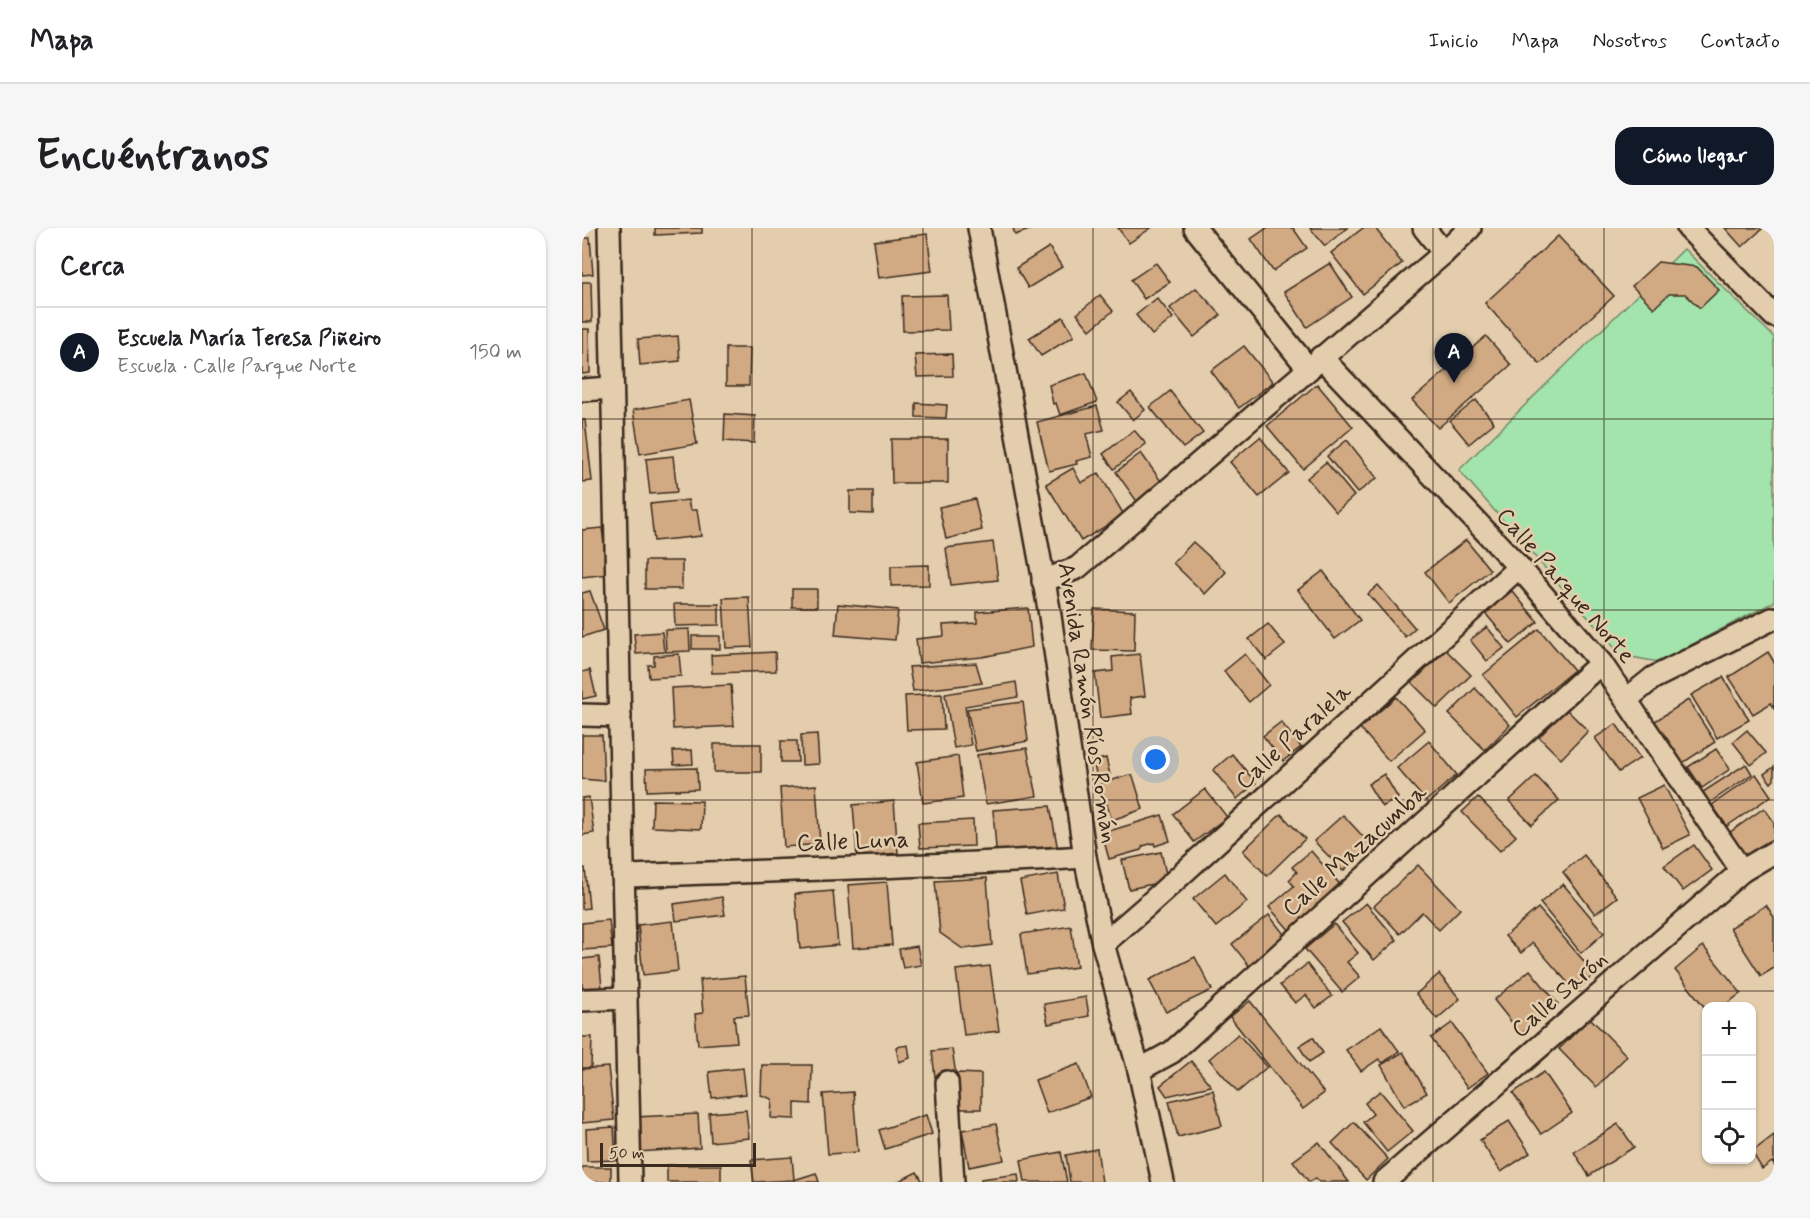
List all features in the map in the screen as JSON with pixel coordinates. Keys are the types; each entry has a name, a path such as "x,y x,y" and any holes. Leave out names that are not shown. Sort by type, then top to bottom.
{"street":[{"path":"609,228 630,1182"},
{"name":"Avenida Ramón Ríos Román","path":"979,228 1044,581 1085,856 1103,944 1139,1070 1163,1182"},
{"name":"Calle Parque Norte","path":"1195,228 1315,362 1519,567 1601,663 1742,871"},
{"path":"1424,228 1444,253"},
{"path":"1044,581 1077,568 1444,253 1470,228"},
{"path":"1688,228 1774,316"},
{"path":"582,390 612,388"},
{"name":"Calle Paralela","path":"1103,944 1519,567"},
{"path":"1627,699 1653,678 1774,618"},
{"name":"Calle Mazacumba","path":"1139,1070 1172,1052 1601,663"},
{"path":"582,715 620,716"},
{"name":"Calle Sarón","path":"1384,1182 1742,871 1774,852"},
{"name":"Calle Luna","path":"622,876 840,867 967,865 1085,856"},
{"path":"582,1000 626,998"},
{"path":"947,1082 953,1182"}],"green space":[{"path":"1684,249 1774,337 1774,602 1658,662 1621,655 1459,470"}],"building":[{"path":"655,228 702,228 702,233 655,235"},
{"path":"1013,228 1035,228 1015,235"},
{"path":"1118,228 1151,228 1129,243"},
{"path":"1267,228 1293,228 1307,248 1273,271 1251,239"},
{"path":"1310,228 1347,228 1325,246"},
{"path":"1363,228 1375,228 1402,263 1363,294 1331,253"},
{"path":"1725,228 1763,228 1742,247"},
{"path":"927,234 932,271 879,278 874,241"},
{"path":"1558,236 1614,296 1540,364 1485,303"},
{"path":"582,238 590,238 593,274 582,275"},
{"path":"1049,247 1062,267 1028,288 1016,268"},
{"path":"1658,262 1697,267 1719,290 1700,308 1685,294 1669,294 1654,308 1632,286"},
{"path":"1156,263 1170,282 1144,299 1131,280"},
{"path":"1330,263 1352,297 1307,327 1284,292"},
{"path":"582,282 591,282 592,322 582,322"},
{"path":"1196,288 1221,315 1194,337 1170,308"},
{"path":"947,295 949,330 903,331 902,296"},
{"path":"1100,295 1113,311 1090,330 1077,314"},
{"path":"1157,298 1173,318 1152,335 1136,315"},
{"path":"1063,317 1074,336 1041,356 1029,338"},
{"path":"582,329 589,329 590,373 582,374"},
{"path":"678,336 680,361 640,365 638,339"},
{"path":"1486,336 1511,365 1438,428 1412,400"},
{"path":"1244,346 1273,382 1239,408 1211,371"},
{"path":"726,348 750,348 749,386 726,386"},
{"path":"952,354 953,376 917,377 915,355"},
{"path":"1086,373 1097,402 1060,415 1056,403 1053,404 1049,385"},
{"path":"1317,384 1353,427 1303,469 1267,426"},
{"path":"1170,391 1203,433 1183,448 1150,407"},
{"path":"1131,392 1145,410 1133,420 1118,402"},
{"path":"689,400 697,444 640,454 633,410"},
{"path":"1476,400 1494,423 1469,444 1450,421"},
{"path":"916,403 947,405 946,418 916,417"},
{"path":"1097,406 1104,430 1086,434 1092,457 1076,461 1077,464 1049,471 1037,422"},
{"path":"725,414 755,416 754,443 724,441"},
{"path":"582,420 585,420 592,481 582,482"},
{"path":"1134,430 1146,444 1114,469 1103,454"},
{"path":"1260,437 1289,473 1259,497 1230,462"},
{"path":"891,439 948,439 948,483 892,483"},
{"path":"1347,440 1377,478 1357,493 1327,456"},
{"path":"1141,453 1163,484 1138,503 1116,472"},
{"path":"673,456 677,492 650,494 646,459"},
{"path":"1326,462 1354,496 1336,512 1307,478"},
{"path":"1073,468 1081,483 1099,473 1124,515 1081,541 1046,484"},
{"path":"850,491 873,491 873,514 850,513"},
{"path":"975,499 982,530 946,539 939,507"},
{"path":"688,500 690,510 697,510 701,536 654,541 650,504"},
{"path":"602,528 608,574 582,577 582,530"},
{"path":"1466,540 1490,570 1449,603 1425,572"},
{"path":"993,542 998,580 951,585 946,548"},
{"path":"1193,542 1226,572 1205,594 1173,563"},
{"path":"645,561 682,561 682,589 645,589"},
{"path":"929,565 929,585 891,586 891,566"},
{"path":"1323,571 1360,620 1335,639 1298,590"},
{"path":"1378,585 1415,628 1405,637 1368,594"},
{"path":"792,589 817,589 817,607 792,607"},
{"path":"590,591 604,630 582,637 582,593"},
{"path":"1512,591 1538,622 1511,644 1485,613"},
{"path":"749,597 752,647 726,648 723,598"},
{"path":"674,604 719,604 719,625 675,626"},
{"path":"838,604 898,610 895,640 835,635"},
{"path":"1028,608 1032,647 982,657 919,663 916,639 944,636 943,625 977,623 977,612"},
{"path":"1094,609 1135,611 1134,651 1092,650"},
{"path":"1268,624 1285,645 1266,660 1249,639"},
{"path":"1487,627 1504,648 1487,661 1470,640"},
{"path":"689,629 690,651 666,652 665,630"},
{"path":"1539,629 1574,670 1517,717 1483,675"},
{"path":"662,632 664,652 636,654 634,634"},
{"path":"692,636 720,636 720,649 692,649"},
{"path":"1446,650 1471,675 1437,708 1412,683"},
{"path":"775,652 776,671 712,673 711,655"},
{"path":"1768,652 1774,662 1774,708 1771,703 1753,714 1729,677"},
{"path":"679,654 681,676 649,678 648,665 654,665 654,656"},
{"path":"1140,654 1145,696 1130,698 1132,714 1100,718 1095,673 1113,671 1112,657"},
{"path":"1245,654 1269,685 1249,702 1224,671"},
{"path":"976,663 982,683 913,691 909,667"},
{"path":"590,670 596,696 582,699 582,672"},
{"path":"1723,677 1749,720 1717,738 1691,695"},
{"path":"1016,682 1018,697 965,706 971,745 954,748 945,694"},
{"path":"731,685 734,726 673,729 671,688"},
{"path":"1475,688 1510,725 1485,750 1449,714"},
{"path":"942,694 944,729 907,730 905,696"},
{"path":"1396,697 1425,730 1389,761 1360,728"},
{"path":"1688,700 1715,742 1681,764 1655,721"},
{"path":"1023,702 1028,741 976,751 967,709"},
{"path":"1566,709 1588,731 1561,759 1539,737"},
{"path":"1281,722 1301,747 1283,761 1263,736"},
{"path":"1616,724 1640,758 1619,772 1595,738"},
{"path":"1747,730 1766,753 1751,765 1733,742"},
{"path":"817,734 819,764 802,765 801,735"},
{"path":"582,735 602,735 604,781 582,779"},
{"path":"781,741 797,741 798,762 781,762"},
{"path":"1429,741 1457,775 1426,801 1397,768"},
{"path":"714,744 761,744 761,772 714,772"},
{"path":"1027,748 1037,796 986,804 977,755"},
{"path":"1716,749 1730,769 1702,788 1688,767"},
{"path":"692,750 693,764 674,765 673,751"},
{"path":"1232,754 1256,783 1237,799 1213,770"},
{"path":"958,756 963,798 923,803 917,762"},
{"path":"1106,758 1110,775 1097,778 1093,761"},
{"path":"1746,764 1752,774 1709,803 1703,792"},
{"path":"1774,767 1774,780 1771,783 1764,774"},
{"path":"697,768 698,789 647,791 646,769"},
{"path":"1384,774 1398,798 1382,807 1368,784"},
{"path":"1756,774 1771,796 1727,826 1712,805"},
{"path":"1129,775 1133,776 1143,809 1112,820 1100,784"},
{"path":"1536,776 1559,800 1532,825 1509,801"},
{"path":"816,785 820,844 784,847 780,788"},
{"path":"1664,785 1690,835 1663,848 1637,798"},
{"path":"1205,789 1227,817 1194,842 1173,814"},
{"path":"589,797 594,833 582,835 582,798"},
{"path":"1478,797 1516,836 1500,851 1462,812"},
{"path":"653,800 702,801 701,829 652,827"},
{"path":"894,801 898,853 857,857 853,805"},
{"path":"1050,806 1059,856 997,861 993,810"},
{"path":"1764,808 1774,822 1774,838 1746,858 1729,833"},
{"path":"1281,814 1305,839 1267,876 1243,851"},
{"path":"1162,815 1170,841 1155,846 1154,843 1143,846 1141,850 1109,859 1104,841 1111,840 1109,831"},
{"path":"1343,815 1371,845 1343,871 1314,841"},
{"path":"973,820 974,846 920,848 918,823"},
{"path":"1694,845 1712,870 1683,891 1664,866"},
{"path":"1311,851 1344,889 1292,933 1269,907 1294,886 1289,880 1297,872 1292,867"},
{"path":"1161,852 1167,878 1162,882 1129,889 1122,860"},
{"path":"1584,855 1617,897 1595,914 1563,872"},
{"path":"1418,865 1460,909 1439,930 1422,912 1400,934 1374,906"},
{"path":"582,868 585,868 589,908 582,909"},
{"path":"1225,873 1247,902 1216,927 1193,899"},
{"path":"1058,874 1064,908 1027,915 1020,881"},
{"path":"987,878 992,945 963,949 940,933 935,881"},
{"path":"887,882 892,945 853,948 848,885"},
{"path":"1563,884 1604,933 1581,953 1540,903"},
{"path":"833,891 838,945 800,949 795,894"},
{"path":"722,897 725,915 676,921 674,904"},
{"path":"1366,903 1397,940 1374,960 1342,922"},
{"path":"1766,905 1774,917 1774,968 1761,976 1730,928"},
{"path":"1538,908 1595,974 1575,991 1533,943 1521,953 1505,936"},
{"path":"1269,915 1287,938 1250,967 1232,944"},
{"path":"609,920 612,948 582,950 582,923"},
{"path":"673,921 678,971 643,975 638,925"},
{"path":"1334,924 1358,953 1347,962 1360,977 1342,992 1305,949"},
{"path":"1071,926 1077,967 1027,974 1021,934"},
{"path":"917,946 921,965 903,968 899,949"},
{"path":"1703,946 1741,993 1729,1002 1702,1002 1702,1004 1675,970"},
{"path":"599,957 603,998 582,999 582,959"},
{"path":"1195,957 1212,990 1166,1012 1149,980"},
{"path":"1307,964 1332,996 1316,1008 1306,995 1295,1003 1280,985"},
{"path":"990,966 999,1031 964,1035 956,970"},
{"path":"1530,970 1558,1004 1521,1034 1494,1000"},
{"path":"1439,974 1460,999 1437,1019 1416,994"},
{"path":"745,976 749,1015 734,1016 737,1042 698,1045 695,1014 703,1013 700,980"},
{"path":"1086,997 1089,1016 1048,1024 1044,1004"},
{"path":"1250,1001 1324,1093 1303,1109 1230,1017"},
{"path":"1590,1018 1627,1056 1596,1087 1559,1049"},
{"path":"1452,1023 1488,1073 1467,1088 1431,1038"},
{"path":"1381,1026 1399,1051 1383,1063 1379,1059 1361,1071 1346,1050"},
{"path":"1238,1034 1267,1067 1238,1092 1209,1059"},
{"path":"582,1037 592,1037 591,1068 582,1068"},
{"path":"1313,1037 1323,1053 1309,1062 1299,1046"},
{"path":"908,1045 910,1058 899,1062 896,1047"},
{"path":"952,1049 956,1075 935,1077 932,1051"},
{"path":"1403,1052 1427,1093 1404,1106 1381,1065"},
{"path":"1191,1061 1211,1086 1167,1096 1160,1086"},
{"path":"1079,1064 1091,1097 1047,1113 1035,1080"},
{"path":"762,1065 812,1065 811,1104 795,1103 795,1119 771,1118 772,1099 761,1095"},
{"path":"608,1067 614,1120 582,1123 582,1069"},
{"path":"743,1068 746,1094 712,1098 709,1072"},
{"path":"1544,1072 1572,1113 1541,1134 1513,1093"},
{"path":"957,1073 981,1074 981,1109 956,1109"},
{"path":"1213,1090 1222,1126 1178,1137 1169,1101"},
{"path":"1380,1091 1413,1131 1387,1152 1363,1122 1373,1114 1365,1103"},
{"path":"853,1092 858,1152 828,1154 823,1094"},
{"path":"746,1110 749,1138 711,1142 709,1113"},
{"path":"698,1114 700,1148 637,1152 635,1117"},
{"path":"926,1115 932,1134 885,1149 879,1130"},
{"path":"1509,1121 1530,1153 1501,1172 1480,1140"},
{"path":"1354,1122 1388,1159 1366,1180 1332,1143"},
{"path":"996,1124 1004,1160 969,1167 962,1130"},
{"path":"1618,1124 1634,1147 1589,1176 1574,1152"},
{"path":"614,1127 616,1160 587,1161 586,1129"},
{"path":"1774,1135 1774,1165 1772,1162 1762,1169 1756,1159 1756,1149"},
{"path":"1319,1142 1349,1182 1319,1182 1316,1178 1309,1182 1293,1161"},
{"path":"1097,1149 1102,1182 1070,1182 1066,1155"},
{"path":"1061,1152 1067,1182 1025,1182 1021,1160"},
{"path":"792,1157 794,1180 754,1182 751,1160"},
{"path":"667,1165 721,1165 721,1182 667,1182"},
{"path":"582,1167 611,1167 611,1182 582,1182"},
{"path":"917,1172 923,1182 897,1182"},
{"path":"816,1173 819,1182 795,1182 794,1180"},
{"path":"1018,1174 1019,1182 981,1182 981,1179"}],"place":[{"name":"Escuela María Teresa Piñeiro","path":"1454,383"}]}
